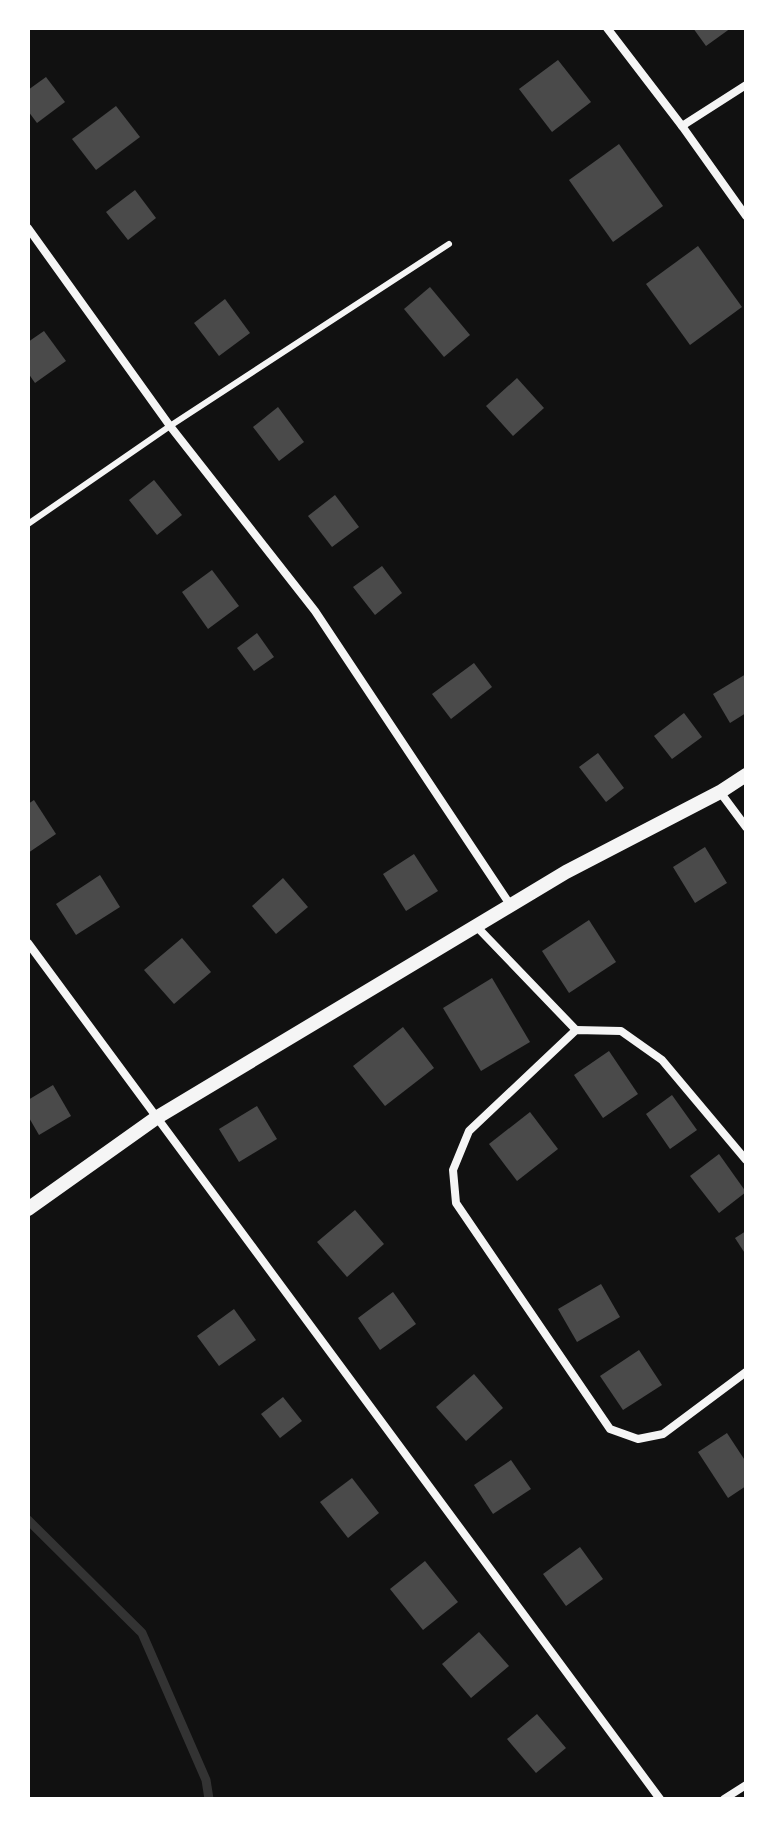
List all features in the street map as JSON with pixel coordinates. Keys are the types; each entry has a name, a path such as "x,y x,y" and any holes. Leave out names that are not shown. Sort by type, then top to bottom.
{"street":[{"path":"607,28 746,216"},
{"path":"682,126 746,85"},
{"path":"28,228 170,426 315,611 511,906"},
{"path":"28,1209 156,1118 566,872 720,792 746,775"},
{"path":"720,792 746,827"},
{"path":"477,927 576,1030"},
{"path":"28,943 660,1799"},
{"path":"746,1160 662,1060 621,1031 576,1030 469,1131 453,1170 456,1203 610,1429 638,1439 663,1434 746,1372"},
{"path":"724,1799 746,1785"}],"lane":[{"path":"28,524 170,426 449,244"}],"building":[{"path":"693,28 731,28 706,46"},
{"path":"558,60 591,102 552,132 519,89"},
{"path":"46,77 65,102 37,123 28,111 28,90"},
{"path":"116,106 140,137 96,170 72,139"},
{"path":"619,144 663,206 613,242 569,180"},
{"path":"135,190 156,218 128,240 106,212"},
{"path":"698,246 742,307 690,345 646,284"},
{"path":"430,287 470,335 444,357 404,309"},
{"path":"225,299 250,333 219,356 194,323"},
{"path":"44,331 66,361 35,383 28,373 28,342"},
{"path":"517,378 544,408 513,436 486,406"},
{"path":"278,407 304,442 279,461 253,427"},
{"path":"154,480 182,515 157,535 129,500"},
{"path":"335,495 359,527 332,547 308,516"},
{"path":"382,566 402,593 375,615 353,587"},
{"path":"212,570 239,606 208,629 182,592"},
{"path":"257,633 274,657 254,671 237,648"},
{"path":"474,663 492,687 451,719 432,694"},
{"path":"746,674 746,713 730,723 713,694"},
{"path":"684,713 702,737 672,759 654,736"},
{"path":"598,753 624,788 606,802 579,767"},
{"path":"34,800 56,834 28,853 28,804"},
{"path":"705,847 727,883 695,903 673,867"},
{"path":"414,854 438,891 406,911 383,874"},
{"path":"100,875 120,907 76,935 56,904"},
{"path":"283,878 308,907 276,934 252,906"},
{"path":"589,920 616,962 569,993 542,951"},
{"path":"182,938 211,972 174,1004 144,970"},
{"path":"492,978 530,1042 481,1071 443,1008"},
{"path":"403,1027 434,1068 385,1106 353,1066"},
{"path":"609,1051 638,1094 603,1118 574,1075"},
{"path":"53,1085 71,1116 39,1135 28,1116 28,1100"},
{"path":"672,1095 697,1130 670,1149 646,1114"},
{"path":"257,1106 277,1139 239,1162 219,1129"},
{"path":"530,1112 558,1149 517,1181 489,1144"},
{"path":"719,1154 746,1192 719,1213 690,1176"},
{"path":"355,1210 384,1244 347,1277 317,1242"},
{"path":"746,1231 746,1255 735,1238"},
{"path":"601,1284 620,1317 577,1342 558,1309"},
{"path":"393,1292 416,1324 380,1350 358,1318"},
{"path":"234,1309 256,1340 219,1366 197,1336"},
{"path":"639,1350 662,1385 623,1410 600,1376"},
{"path":"474,1374 503,1408 466,1441 436,1407"},
{"path":"283,1397 302,1421 280,1438 261,1414"},
{"path":"727,1433 746,1462 746,1486 728,1498 698,1452"},
{"path":"511,1460 531,1489 493,1514 474,1485"},
{"path":"352,1478 379,1513 348,1538 320,1502"},
{"path":"580,1547 603,1579 566,1606 543,1574"},
{"path":"425,1561 458,1602 423,1630 390,1589"},
{"path":"479,1632 509,1666 471,1698 442,1664"},
{"path":"537,1714 566,1748 536,1773 507,1739"}],"waterway":[{"path":"28,1520 142,1633 206,1780 209,1799"}]}
